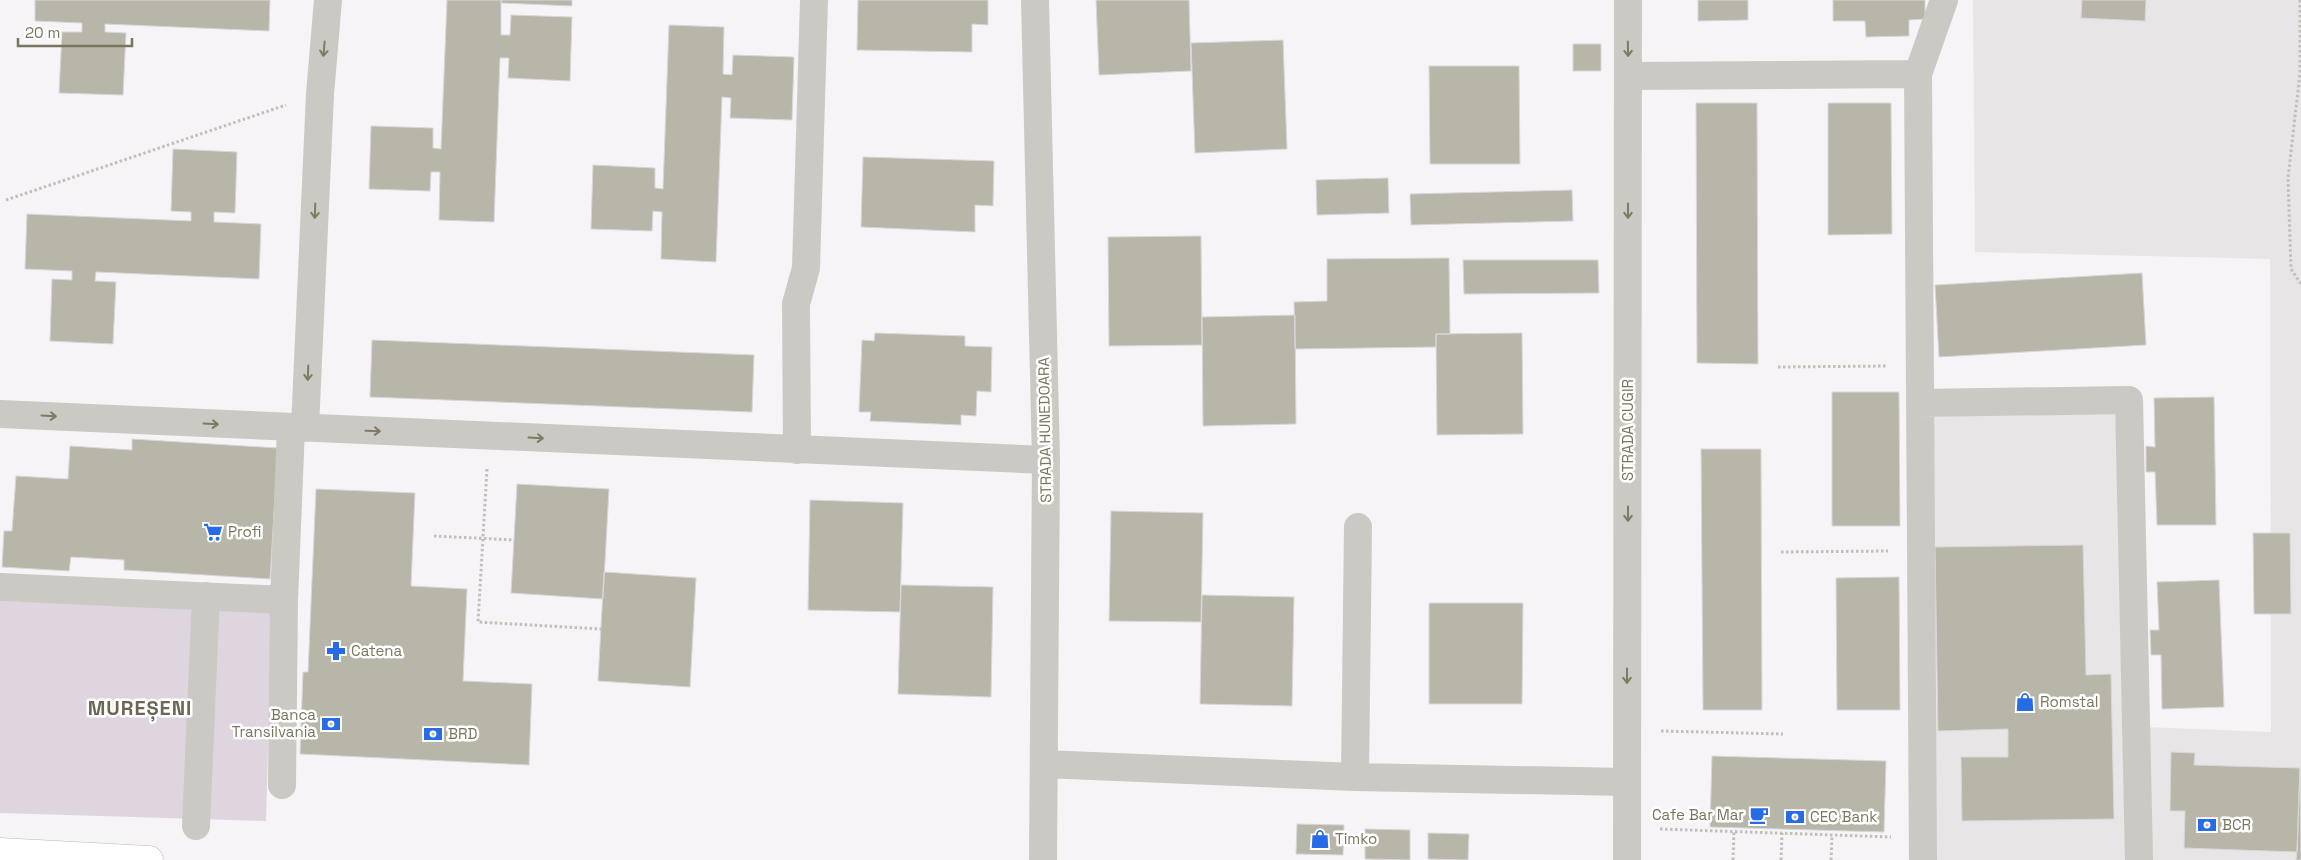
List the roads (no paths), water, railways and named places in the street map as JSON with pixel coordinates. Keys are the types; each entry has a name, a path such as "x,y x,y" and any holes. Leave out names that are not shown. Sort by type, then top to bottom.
{"main road":[{"path":"0,852 149,860"}],"street":[{"path":"282,786 284,600 328,0"},
{"path":"797,450 796,304 806,268 814,0"},
{"name":"STRADA HUNEDOARA","path":"1035,0 1046,460 1043,860"},
{"name":"STRADA CUGIR","path":"1627,860 1628,0"},
{"path":"1924,849 1918,74 1944,0"},
{"path":"1629,76 1918,74"},
{"path":"1920,403 2129,400 2139,860"},
{"path":"0,414 1046,460"},
{"path":"1355,778 1358,527"},
{"path":"0,587 284,600"},
{"path":"196,826 206,596"},
{"path":"1044,764 1355,778 1627,782"}],"place":[{"name":"Profi","path":"213,532"},
{"name":"Catena","path":"336,651"},
{"name":"Romstal","path":"2025,702"},
{"name":"Banca Transilvania","path":"331,724"},
{"name":"BRD","path":"433,734"},
{"name":"Cafe Bar Mar","path":"1759,815"},
{"name":"CEC Bank","path":"1795,817"},
{"name":"BCR","path":"2207,825"},
{"name":"Timko","path":"1320,839"}],"district":[{"name":"MUREȘENI","path":"140,708"}]}
